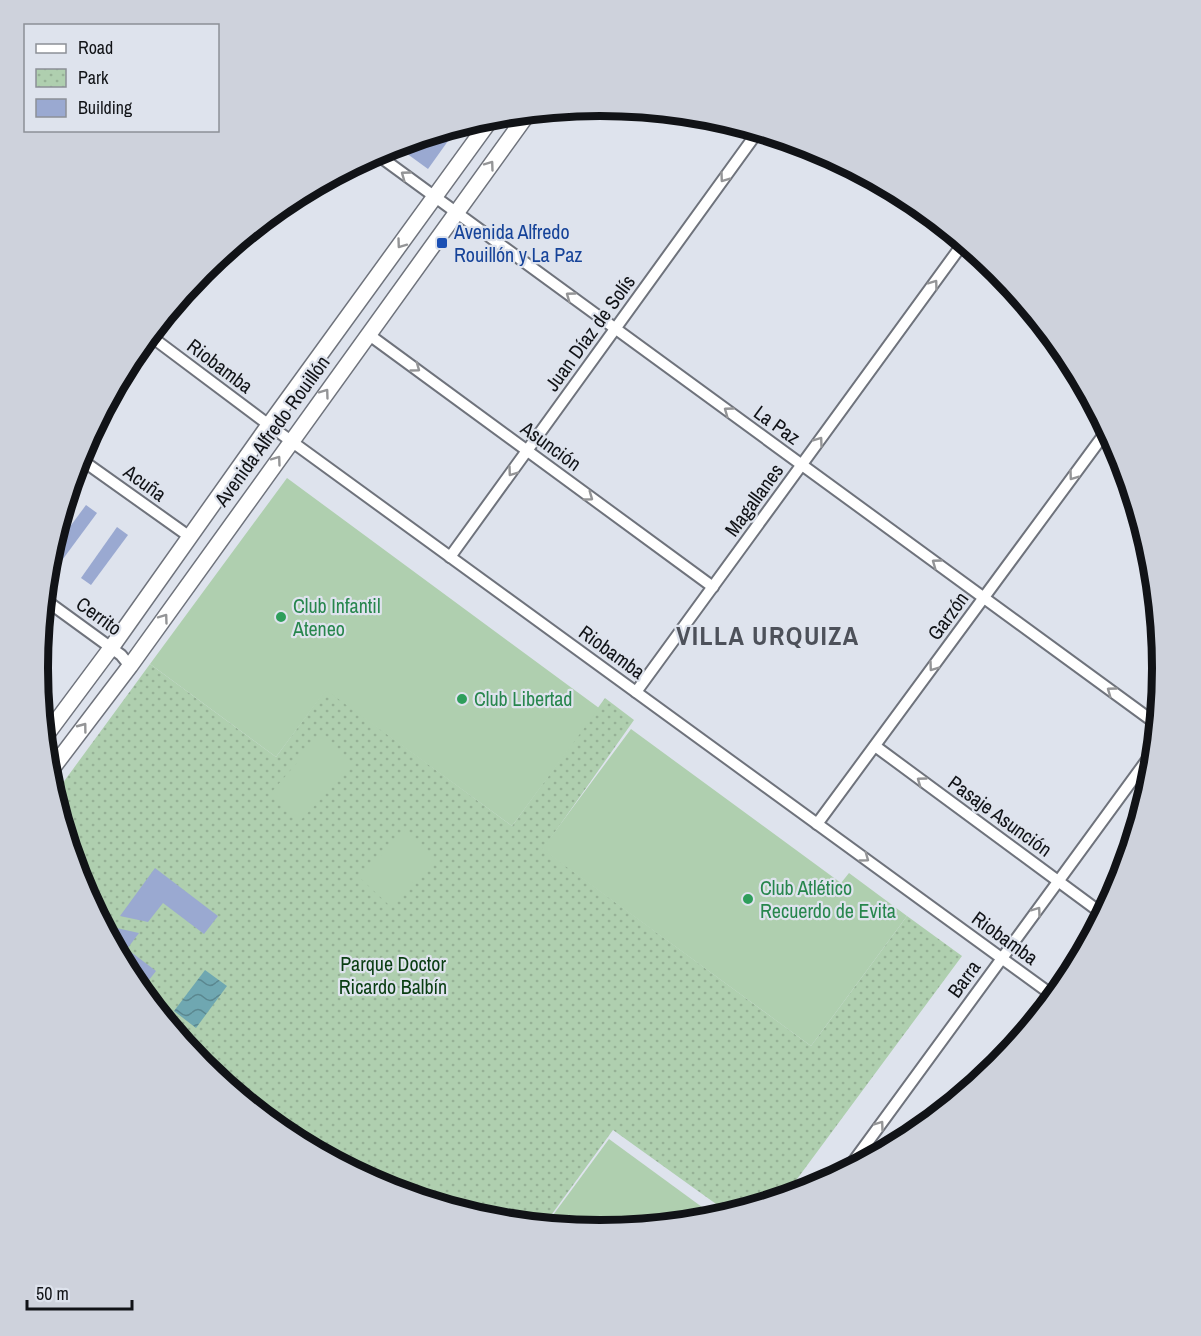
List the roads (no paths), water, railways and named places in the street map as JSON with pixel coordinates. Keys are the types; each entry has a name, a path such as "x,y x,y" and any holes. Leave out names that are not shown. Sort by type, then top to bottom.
{"street":[{"name":"Avenida Alfredo Rouillón","path":"52,728 190,537 368,334 522,121"},
{"name":"Avenida Alfredo Rouillón","path":"57,762 130,666 435,197 485,128"},
{"name":"Juan Díaz de Solís","path":"450,557 754,137"},
{"name":"La Paz","path":"384,160 1150,719"},
{"name":"Magallanes","path":"636,692 959,248"},
{"name":"Asunción","path":"368,334 713,587"},
{"name":"Riobamba","path":"155,341 1048,992"},
{"name":"Garzón","path":"817,824 1102,437"},
{"name":"Acuña","path":"87,464 190,537"},
{"name":"Cerrito","path":"52,605 121,655 130,666"},
{"name":"Pasaje Asunción","path":"874,746 1097,910"},
{"name":"Barra","path":"856,1158 1144,764"}],"water":[{"path":"205,970 227,986 196,1028 174,1011"}],"place":[{"name":"Avenida Alfredo Rouillón y La Paz","path":"442,243"},
{"name":"Club Infantil Ateneo","path":"281,617"},
{"name":"Club Libertad","path":"462,699"},
{"name":"Club Atlético Recuerdo de Evita","path":"748,899"}],"district":[{"name":"VILLA URQUIZA","path":"768,636"}],"park label":[{"name":"Parque Doctor Ricardo Balbín","path":"393,976"}]}
